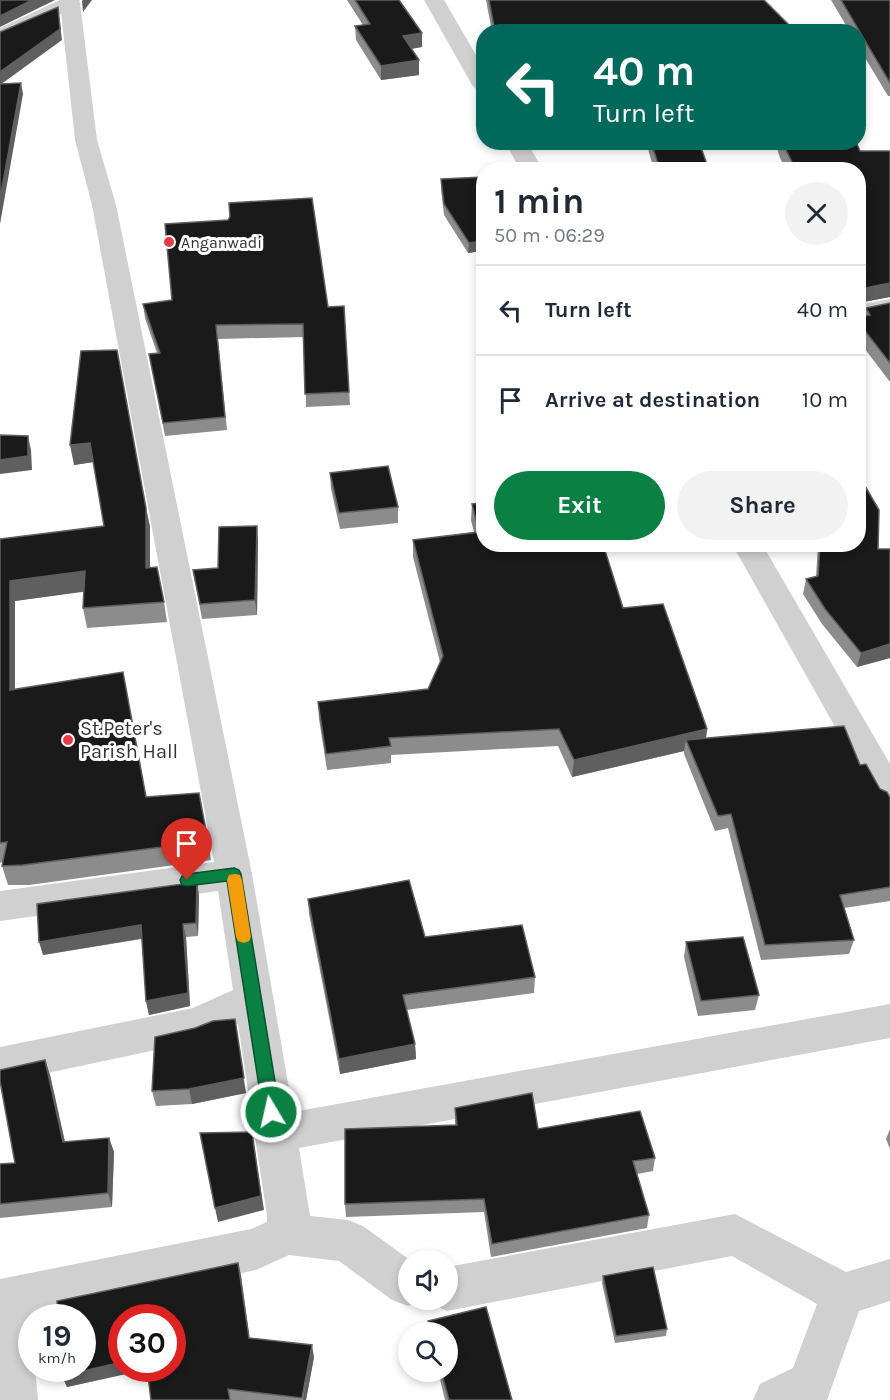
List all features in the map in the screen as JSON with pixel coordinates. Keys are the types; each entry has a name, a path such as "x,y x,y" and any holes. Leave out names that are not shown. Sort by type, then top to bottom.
{"street":[{"path":"434,0 476,73"},
{"path":"0,35 70,1 86,140 104,205 234,874 289,1216 286,1234"},
{"path":"866,312 890,307"},
{"path":"752,552 890,794"},
{"path":"0,906 234,874"},
{"path":"0,1065 198,1024 253,999"},
{"path":"275,1134 890,1021"},
{"path":"15,1400 3,1300 255,1249 286,1234 348,1241 398,1278"},
{"path":"458,1287 735,1235 843,1294 890,1280"},
{"path":"776,1400 810,1384 843,1294"}],"building":[{"path":"0,0 32,0 0,16"},
{"path":"355,0 399,0 422,33 403,36 419,60 381,66 355,26 370,24"},
{"path":"489,0 764,0 788,24 494,24"},
{"path":"841,0 890,0 890,83 866,42 866,24 855,24"},
{"path":"58,7 60,29 0,72 0,32"},
{"path":"21,83 0,199 0,84"},
{"path":"654,150 702,150 706,162 657,162"},
{"path":"786,150 890,151 890,283 866,288 866,162 792,162"},
{"path":"476,177 476,242 469,243 444,204 441,179"},
{"path":"312,198 328,307 344,306 349,392 305,394 303,324 216,325 225,417 163,423 149,354 160,353 143,304 172,300 165,224 228,220 230,217 229,203"},
{"path":"890,303 890,363 866,332 866,316 870,315 866,308"},
{"path":"117,350 146,508 146,568 157,567 164,602 83,608 85,571 10,581 10,690 123,672 146,797 199,793 208,841 2,866 7,842 0,843 0,539 104,526 90,443 70,445 81,351"},
{"path":"0,435 28,436 28,456 0,460"},
{"path":"388,466 398,507 339,513 330,473"},
{"path":"866,488 879,510 878,549 890,549 890,644 861,653 825,609 806,579 818,576 820,552 866,552"},
{"path":"472,504 476,504 476,520"},
{"path":"257,526 255,600 200,604 193,570 218,568 219,527"},
{"path":"476,532 476,552 606,552 623,608 663,604 707,729 574,760 559,729 389,738 391,746 326,754 318,702 428,689 443,656 413,540"},
{"path":"844,726 860,765 866,764 880,789 887,792 890,798 890,887 840,895 854,940 765,945 731,814 718,816 686,740"},
{"path":"409,880 425,937 522,925 535,977 403,995 415,1044 339,1059 308,899"},
{"path":"197,882 196,923 183,924 188,993 146,1001 141,925 39,942 37,904"},
{"path":"743,937 759,995 701,1001 686,942"},
{"path":"235,1019 244,1078 189,1089 152,1091 155,1037 195,1028 213,1021"},
{"path":"45,1060 63,1142 109,1138 108,1193 0,1204 0,1164 15,1163 0,1070"},
{"path":"532,1093 538,1129 640,1111 655,1158 633,1161 649,1215 492,1244 484,1199 345,1204 345,1129 457,1125 455,1108"},
{"path":"252,1132 261,1196 215,1208 200,1133"},
{"path":"238,1263 249,1338 312,1345 302,1398 228,1389 230,1400 151,1400 149,1382 186,1382 186,1304 108,1304 108,1365 96,1368 96,1304 57,1304 57,1301"},
{"path":"653,1267 667,1329 616,1336 603,1276"},
{"path":"486,1307 512,1400 449,1400 444,1382 458,1382 458,1322 428,1321"}],"slow traffic":[{"path":"235,880 244,937"}],"place":[{"name":"Anganwadi","path":"169,242"},
{"name":"St.Peter's Parish Hall","path":"68,740"}],"route":[{"path":"187,880 234,874 271,1112"}]}
